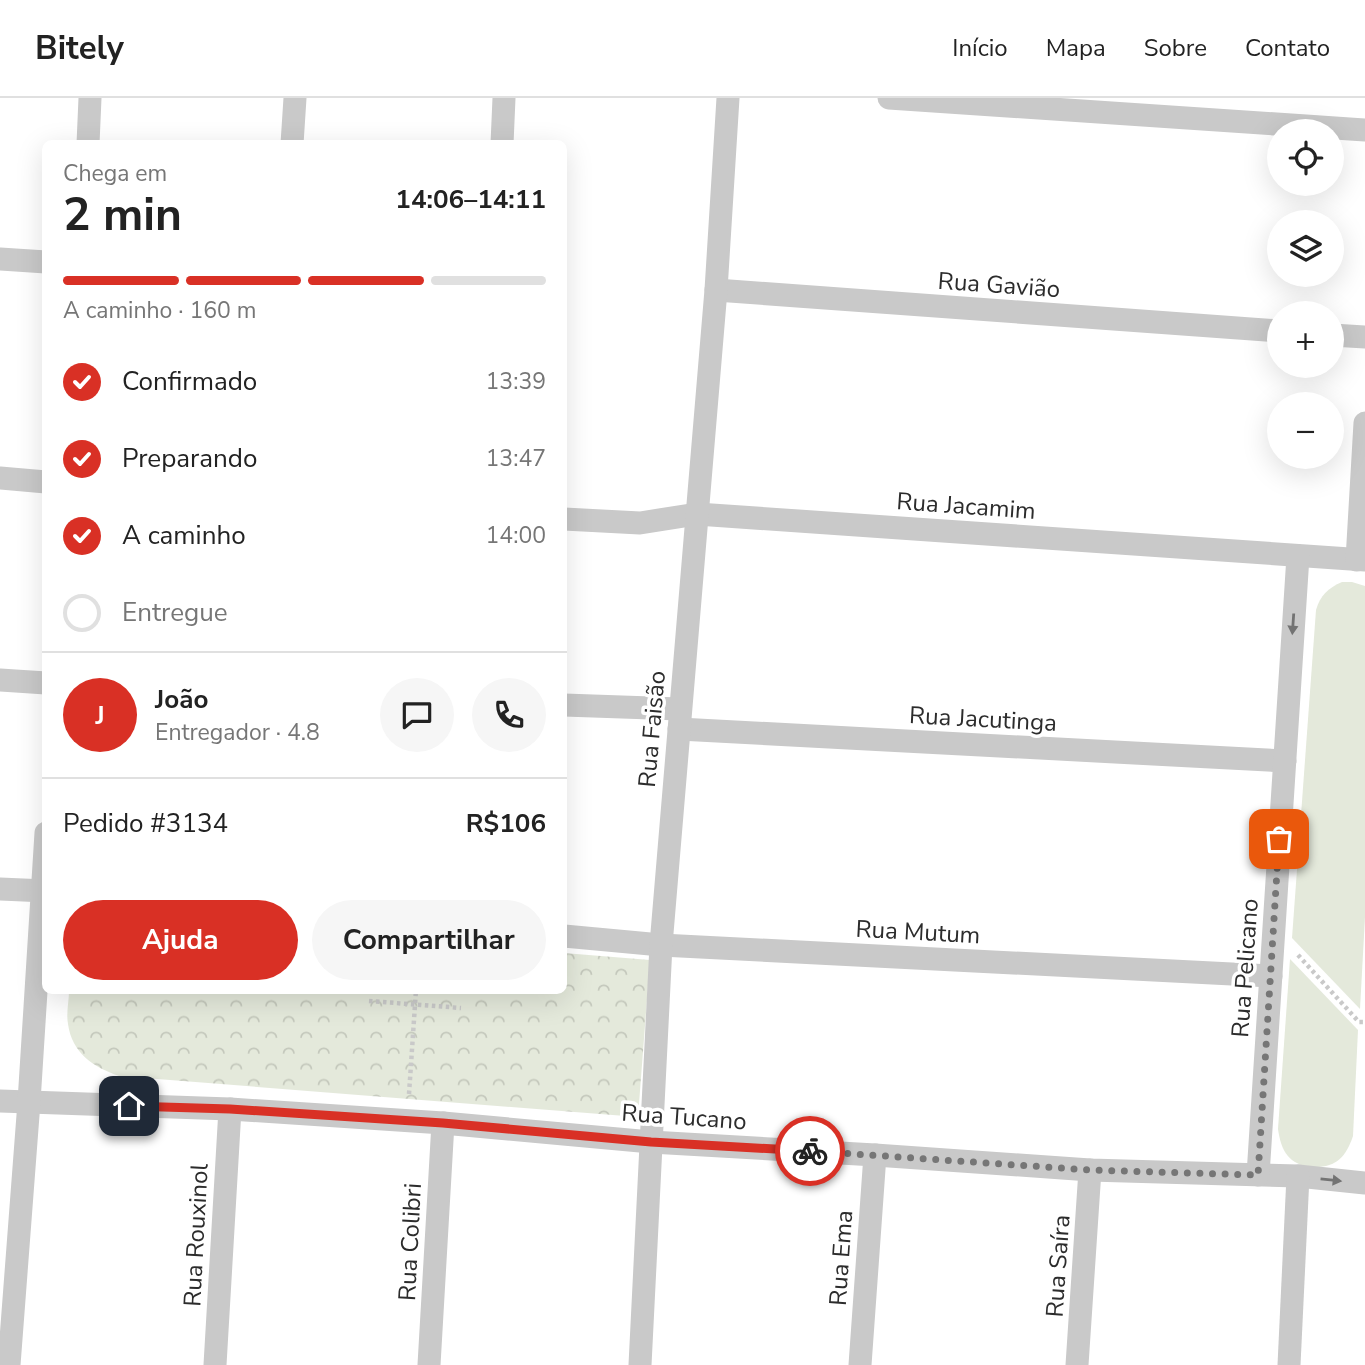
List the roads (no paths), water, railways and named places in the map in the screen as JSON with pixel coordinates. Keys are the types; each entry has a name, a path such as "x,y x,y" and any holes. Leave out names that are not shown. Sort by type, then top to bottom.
{"street":[{"path":"88,140 90,98"},
{"path":"292,140 295,98"},
{"path":"502,140 504,98"},
{"name":"Rua Faisão","path":"640,1365 661,945 716,290 728,98"},
{"path":"890,98 1365,130"},
{"path":"0,259 42,262"},
{"name":"Rua Gavião","path":"716,290 1267,330"},
{"path":"1344,336 1365,337"},
{"path":"1361,560 1365,423"},
{"path":"0,478 42,482"},
{"name":"Rua Jacamim","path":"567,519 640,523 697,513 1361,560"},
{"name":"Rua Pelicano","path":"1258,1175 1298,556"},
{"path":"0,680 42,683"},
{"name":"Rua Jacutinga","path":"567,705 679,719 1285,761"},
{"path":"0,888 42,891"},
{"path":"9,1365 6,1317 29,1102 42,919"},
{"name":"Rua Mutum","path":"567,936 661,945 1270,976"},
{"name":"Rua Tucano","path":"0,1101 230,1109 443,1123 651,1142 1090,1170 1298,1176 1365,1183"},
{"name":"Rua Rouxinol","path":"215,1365 230,1109"},
{"name":"Rua Colibri","path":"429,1365 443,1123"},
{"name":"Rua Ema","path":"860,1365 875,1155"},
{"name":"Rua Saíra","path":"1077,1365 1090,1170"},
{"path":"1289,1365 1298,1176"}]}
